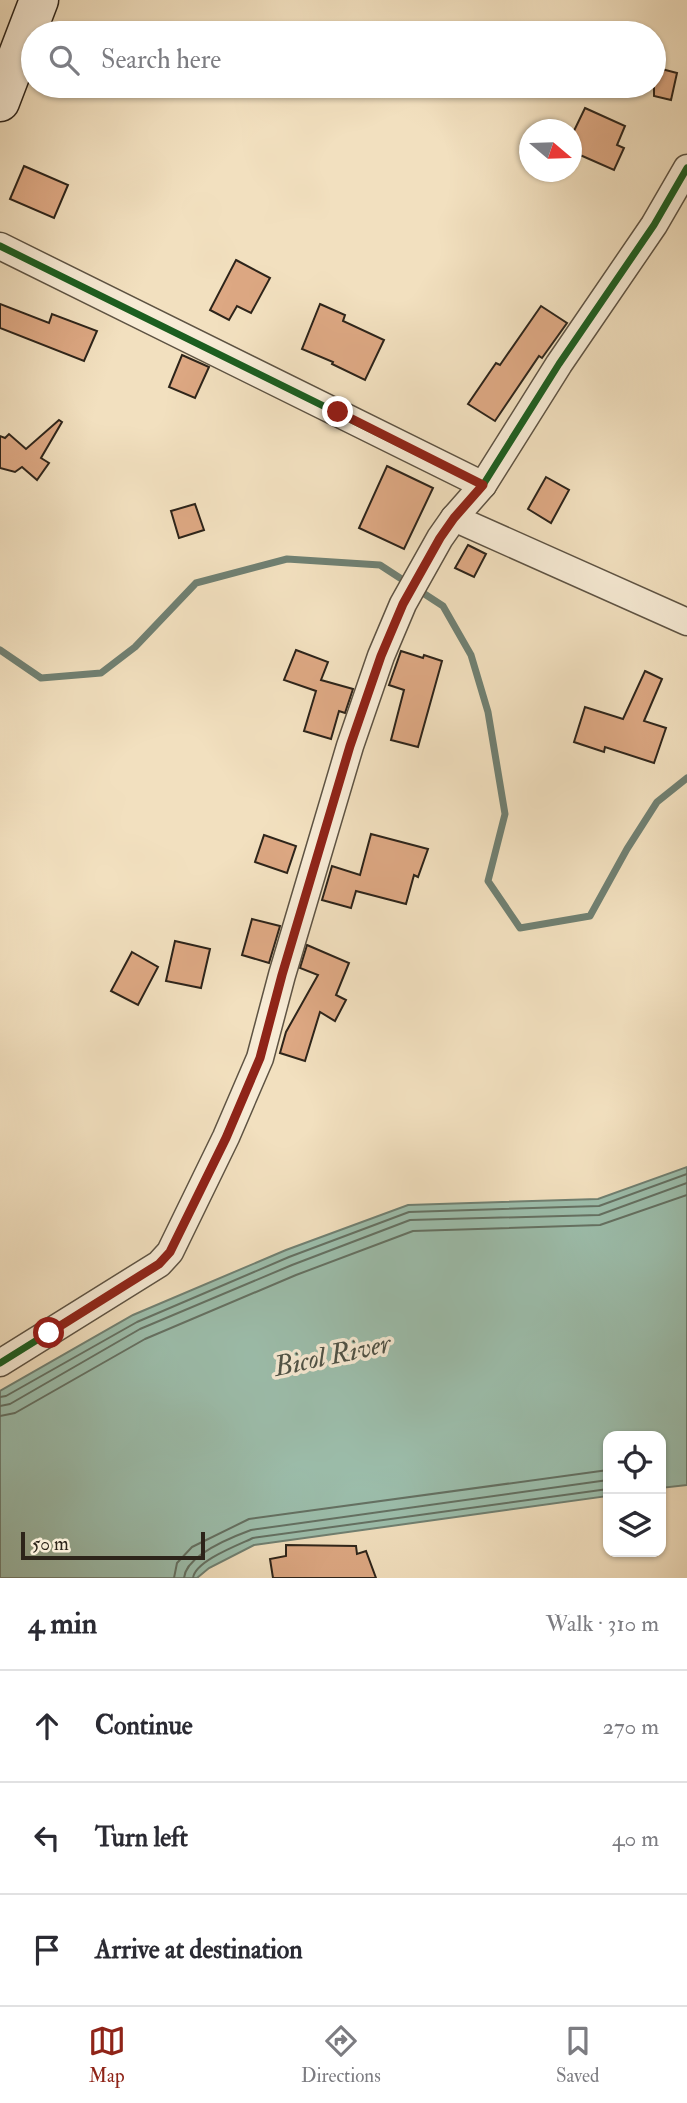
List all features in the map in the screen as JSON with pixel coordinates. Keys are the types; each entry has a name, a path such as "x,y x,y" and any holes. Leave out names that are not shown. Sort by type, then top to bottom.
{"main road":[{"path":"31,21 39,0"},
{"path":"0,102 21,47"}],"street":[{"path":"0,1363 159,1264 170,1252 226,1138 260,1058 350,746 381,656 403,604 447,528 483,485 559,364 653,225 687,168"},
{"path":"0,246 483,485"},
{"path":"447,528 687,622"}],"water":[{"name":"Bicol River","path":"687,1167 687,1485 666,1487 666,1431 603,1431 603,1497 254,1545 209,1568 197,1578 0,1578 0,1391 133,1315 286,1250 408,1205 598,1199"}],"building":[{"path":"666,70 677,73 671,100 662,98 666,98"},
{"path":"585,108 625,126 617,145 624,148 614,170 582,156 582,119 580,119"},
{"path":"24,166 68,185 54,218 10,199"},
{"path":"236,260 270,278 251,313 237,306 229,320 210,310"},
{"path":"0,304 49,323 52,314 97,331 84,361 0,328"},
{"path":"320,304 345,315 343,321 384,340 365,380 302,349"},
{"path":"541,306 567,323 542,358 539,356 495,421 468,404 496,363 500,365"},
{"path":"182,355 209,367 195,398 169,387"},
{"path":"59,420 62,422 41,458 49,463 37,480 22,467 15,472 0,468 0,436 5,438 9,434 26,449"},
{"path":"387,466 433,488 404,549 359,528"},
{"path":"546,477 569,490 551,523 528,509"},
{"path":"195,504 204,530 179,538 171,511"},
{"path":"468,545 486,554 474,577 455,568"},
{"path":"296,650 328,662 321,680 353,689 345,713 339,711 331,739 304,731 316,691 284,680"},
{"path":"401,651 442,661 418,747 391,740 404,690 389,685"},
{"path":"645,671 662,679 644,721 666,728 654,763 605,747 604,752 574,742 585,707 623,719"},
{"path":"371,834 428,849 418,877 414,875 406,904 356,891 351,908 322,900 332,866 360,875"},
{"path":"264,835 296,846 287,873 255,862"},
{"path":"252,919 280,926 269,963 242,955"},
{"path":"175,941 210,949 201,988 166,981"},
{"path":"307,945 349,963 336,995 346,1000 335,1021 320,1012 305,1061 280,1053 286,1032 318,975 300,968"},
{"path":"132,952 158,967 138,1005 111,991"},
{"path":"286,1545 356,1546 357,1554 366,1551 376,1578 273,1578 270,1559 286,1556"}],"waterway":[{"path":"0,650 41,678 101,673 135,647 196,583 287,559 380,565 443,606 471,655 488,712 505,814 488,881 520,928 590,916 657,802 687,778"}],"cycle path":[{"path":"0,1363 159,1264 170,1252 226,1137 260,1058 350,746 381,656 403,604 440,538 483,485 559,364 654,225 687,168"},
{"path":"0,246 483,485"}],"route":[{"path":"49,1333 159,1264 170,1252 226,1138 260,1058 350,746 381,656 403,604 440,538 483,485 338,412"}]}
